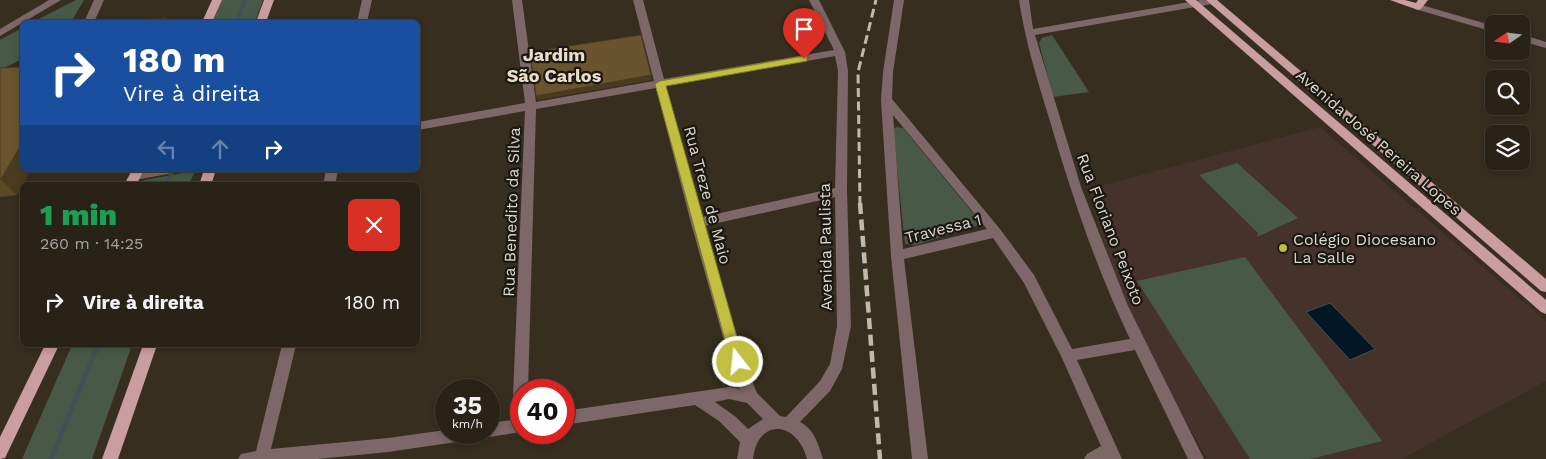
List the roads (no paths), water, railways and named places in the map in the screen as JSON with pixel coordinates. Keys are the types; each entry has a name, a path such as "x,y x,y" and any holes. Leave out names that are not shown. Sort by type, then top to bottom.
{"main road":[{"path":"207,20 217,0"},
{"path":"263,20 269,0"},
{"path":"1396,0 1421,3"},
{"name":"Avenida José Pereira Lopes","path":"1212,1 1546,287"},
{"name":"Avenida José Pereira Lopes","path":"1192,2 1546,308"},
{"path":"0,453 51,347"},
{"path":"110,459 149,347"}],"street":[{"path":"22,20 56,0"},
{"path":"90,20 99,0"},
{"path":"362,20 367,0"},
{"name":"Rua Benedito da Silva","path":"517,0 531,107 522,379"},
{"name":"Rua Treze de Maio","path":"638,0 697,223 738,362 751,397 783,423 800,429 808,437 814,448 815,459"},
{"name":"Avenida Paulista","path":"783,423 825,386 837,365 844,326 841,191 843,71 840,52 814,0"},
{"path":"900,0 888,72 886,100 897,256 920,459"},
{"name":"Rua Floriano Peixoto","path":"1024,0 1029,33 1075,187 1121,306 1196,459"},
{"path":"1029,33 1192,2 1212,1"},
{"path":"1421,3 1485,26"},
{"path":"0,33 20,21"},
{"path":"1530,40 1546,45"},
{"path":"420,126 840,52"},
{"path":"886,100 996,232 1029,279 1068,356 1112,454 1092,459"},
{"path":"134,177 154,172"},
{"path":"697,223 841,191"},
{"name":"Travessa 1","path":"897,256 996,232"},
{"path":"1068,356 1139,343"},
{"path":"262,457 289,347"},
{"path":"575,416 729,393 751,397"},
{"path":"696,398 730,420 748,440"},
{"path":"745,459 744,451 748,440 755,431 766,425 783,423"},
{"path":"246,459 388,446 435,439"}],"water":[{"path":"1330,303 1375,349 1350,360 1306,312"}],"waterway":[{"path":"237,20 245,0"},
{"path":"167,182 172,172"},
{"path":"51,459 97,347"}],"railway":[{"path":"860,205 858,72 876,0"},
{"path":"860,203 880,459"}],"place":[{"name":"Colégio Diocesano La Salle","path":"1283,248"}],"district":[{"name":"Jardim São Carlos","path":"554,65"}]}
